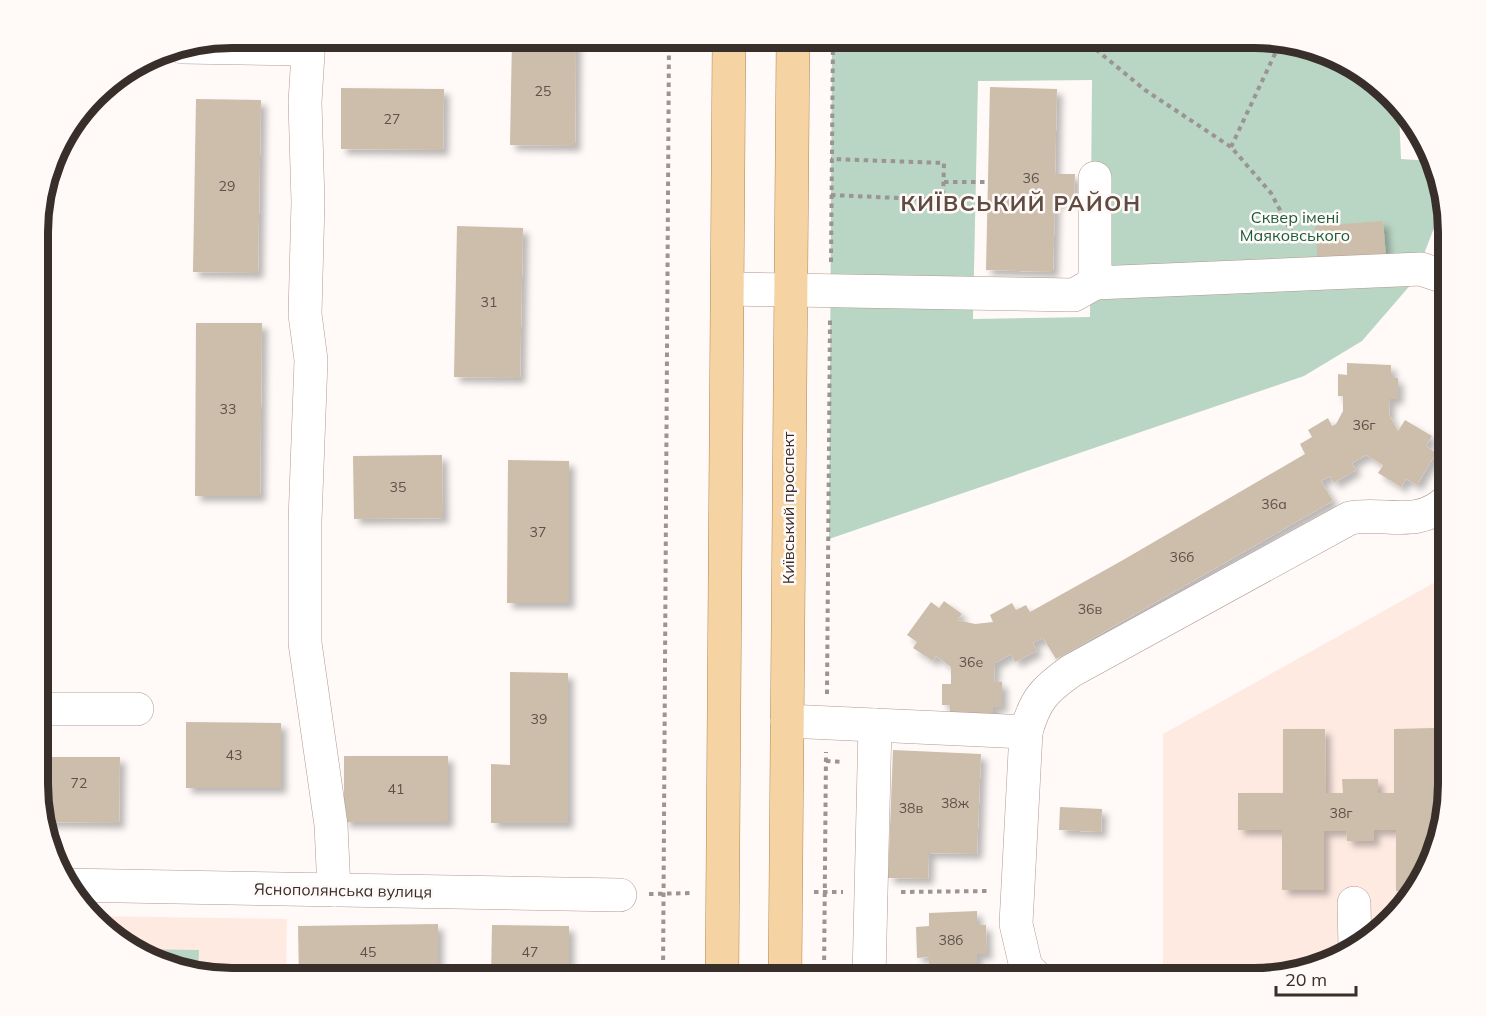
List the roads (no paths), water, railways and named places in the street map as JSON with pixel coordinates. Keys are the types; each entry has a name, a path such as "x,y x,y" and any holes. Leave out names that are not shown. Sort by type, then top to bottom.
{"main road":[{"path":"722,968 729,48"},
{"name":"Київський проспект","path":"785,968 793,48"}],"street":[{"path":"308,48 305,102 308,202 305,314 311,360 305,521 305,643 331,825 334,890"},
{"path":"1095,178 1095,283"},
{"path":"728,289 1074,295 1095,283 1421,269 1438,275"},
{"path":"1027,968 1016,924 1026,732 1033,707 1048,688 1071,671 1350,518 1366,514 1386,519 1410,519 1438,508"},
{"path":"48,709 137,709"},
{"path":"787,721 1026,732"},
{"path":"868,968 875,725"},
{"name":"Яснополянська вулиця","path":"79,885 620,894"},
{"path":"1354,903 1355,938"}],"district":[{"name":"КИЇВСЬКИЙ РАЙОН","path":"1021,203"}],"park label":[{"name":"Сквер імені Маяковського","path":"1295,226"}]}
